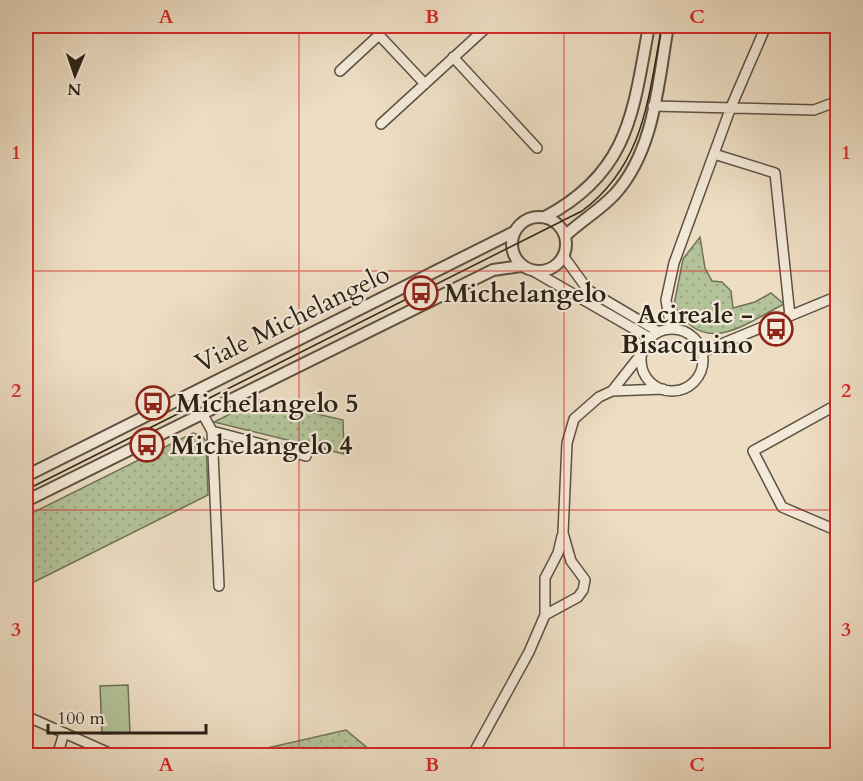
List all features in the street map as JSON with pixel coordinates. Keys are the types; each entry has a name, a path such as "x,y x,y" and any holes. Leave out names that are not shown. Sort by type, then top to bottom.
{"street":[{"path":"381,124 488,26"},
{"path":"649,26 632,111 617,152 588,187 545,217 528,220 514,232 512,248 521,266 651,338"},
{"path":"565,236 605,204 622,185 639,156 653,106 668,26"},
{"path":"671,329 666,300 668,283 731,107 766,26"},
{"path":"340,71 380,35 424,84"},
{"path":"453,57 537,148"},
{"path":"653,106 814,110 837,101"},
{"path":"714,154 775,173 790,316"},
{"path":"535,272 552,269 564,257 567,246 565,236 558,225 545,217"},
{"name":"Viale Michelangelo","path":"26,476 514,232"},
{"path":"564,257 588,291 659,332"},
{"name":"Viale Michelangelo","path":"26,501 493,270 521,266"},
{"path":"702,352 837,296"},
{"path":"472,756 524,663 545,615 545,578 558,553 563,533 567,443 574,419 599,397 612,391 682,389 697,378 704,361 702,352 691,335 671,329 659,332 651,338 612,391"},
{"path":"642,353 642,362 648,379 663,389"},
{"path":"837,404 753,451 782,507 837,531"},
{"path":"201,413 212,431 219,586"},
{"path":"212,431 306,456"},
{"path":"545,615 578,597 583,590 585,580 581,571 571,561 563,533"},
{"path":"549,569 561,563 572,565 581,571"},
{"path":"545,588 550,596 558,601 569,601"},
{"path":"26,716 108,754"},
{"path":"57,756 64,733"}],"green space":[{"path":"700,237 705,268 712,281 722,282 731,291 733,308 755,302 771,293 784,304 739,328 725,332 711,334 698,330 686,321 674,305 683,259"},
{"path":"258,400 343,420 344,454 214,422"},
{"path":"193,433 202,436 206,441 208,495 26,586 26,516"},
{"path":"128,685 130,733 102,734 100,686"},
{"path":"346,730 376,755 250,755 250,752"}],"tram line":[{"path":"26,490 582,211 603,192 619,172 631,151 647,103 662,26"}],"place":[{"name":"Michelangelo","path":"421,293"},
{"name":"Acireale - Bisacquino","path":"776,329"},
{"name":"Michelangelo 5","path":"153,403"},
{"name":"Michelangelo 4","path":"147,445"}]}
